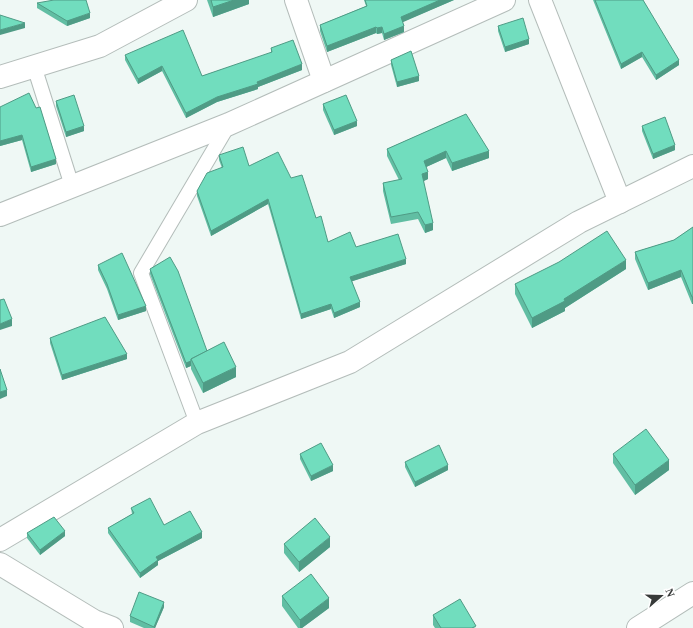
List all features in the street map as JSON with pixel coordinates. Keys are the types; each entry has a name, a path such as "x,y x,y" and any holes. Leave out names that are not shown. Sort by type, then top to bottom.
{"street":[{"path":"0,77 100,46 186,0"},
{"path":"296,0 324,81"},
{"path":"0,215 229,124 504,0"},
{"path":"540,0 620,202"},
{"path":"0,540 197,423 350,362 578,222 693,166"},
{"path":"0,564 100,626"},
{"path":"638,628 693,593"}],"lane":[{"path":"34,66 72,186"},
{"path":"197,423 141,273 229,124"}],"building":[{"path":"54,0 86,0 90,13 67,21 37,3"},
{"path":"211,0 234,0 213,7"},
{"path":"365,0 440,0 401,17 404,26 384,34 382,27 376,27 327,46 320,25 367,6"},
{"path":"595,0 643,0 679,60 656,75 642,52 621,64"},
{"path":"0,15 25,23 0,30"},
{"path":"523,18 529,39 505,47 498,26"},
{"path":"183,30 202,76 272,52 271,48 293,40 302,64 257,82 258,84 217,97 186,113 162,66 138,79 125,55"},
{"path":"411,51 419,76 397,82 391,60"},
{"path":"29,93 36,108 40,107 56,159 31,167 22,135 0,141 0,107"},
{"path":"74,95 84,126 66,132 56,101"},
{"path":"346,95 357,121 334,130 323,104"},
{"path":"466,114 489,151 452,163 446,151 424,161 428,172 422,174 433,223 425,225 418,212 391,217 383,183 402,179 387,149"},
{"path":"665,117 675,145 653,154 642,126"},
{"path":"243,147 249,166 278,152 291,178 302,175 316,218 321,216 328,242 350,232 356,247 398,234 406,259 350,277 360,302 334,313 331,304 301,314 268,199 211,231 197,191 207,173 223,167 219,155"},
{"path":"693,227 693,297 681,270 648,283 635,252 674,240"},
{"path":"607,231 626,260 564,299 565,301 532,318 515,284 559,262"},
{"path":"122,253 146,306 118,315 107,284 98,265"},
{"path":"170,257 178,271 207,351 186,363 150,269"},
{"path":"4,299 12,319 0,324 0,300"},
{"path":"105,317 127,354 62,375 50,338"},
{"path":"224,342 236,367 203,383 191,359"},
{"path":"0,369 7,390 0,392"},
{"path":"646,429 669,460 635,485 613,454"},
{"path":"321,443 333,465 311,476 300,454"},
{"path":"439,445 448,465 415,482 405,462"},
{"path":"150,498 164,525 190,511 202,532 156,557 158,560 140,573 108,528 134,513 131,508"},
{"path":"54,517 65,531 40,550 27,533"},
{"path":"315,518 330,537 299,562 284,544"},
{"path":"311,574 329,598 300,620 282,596"},
{"path":"139,592 164,602 154,627 130,616"},
{"path":"460,599 476,626 472,628 441,628 433,615"}]}
